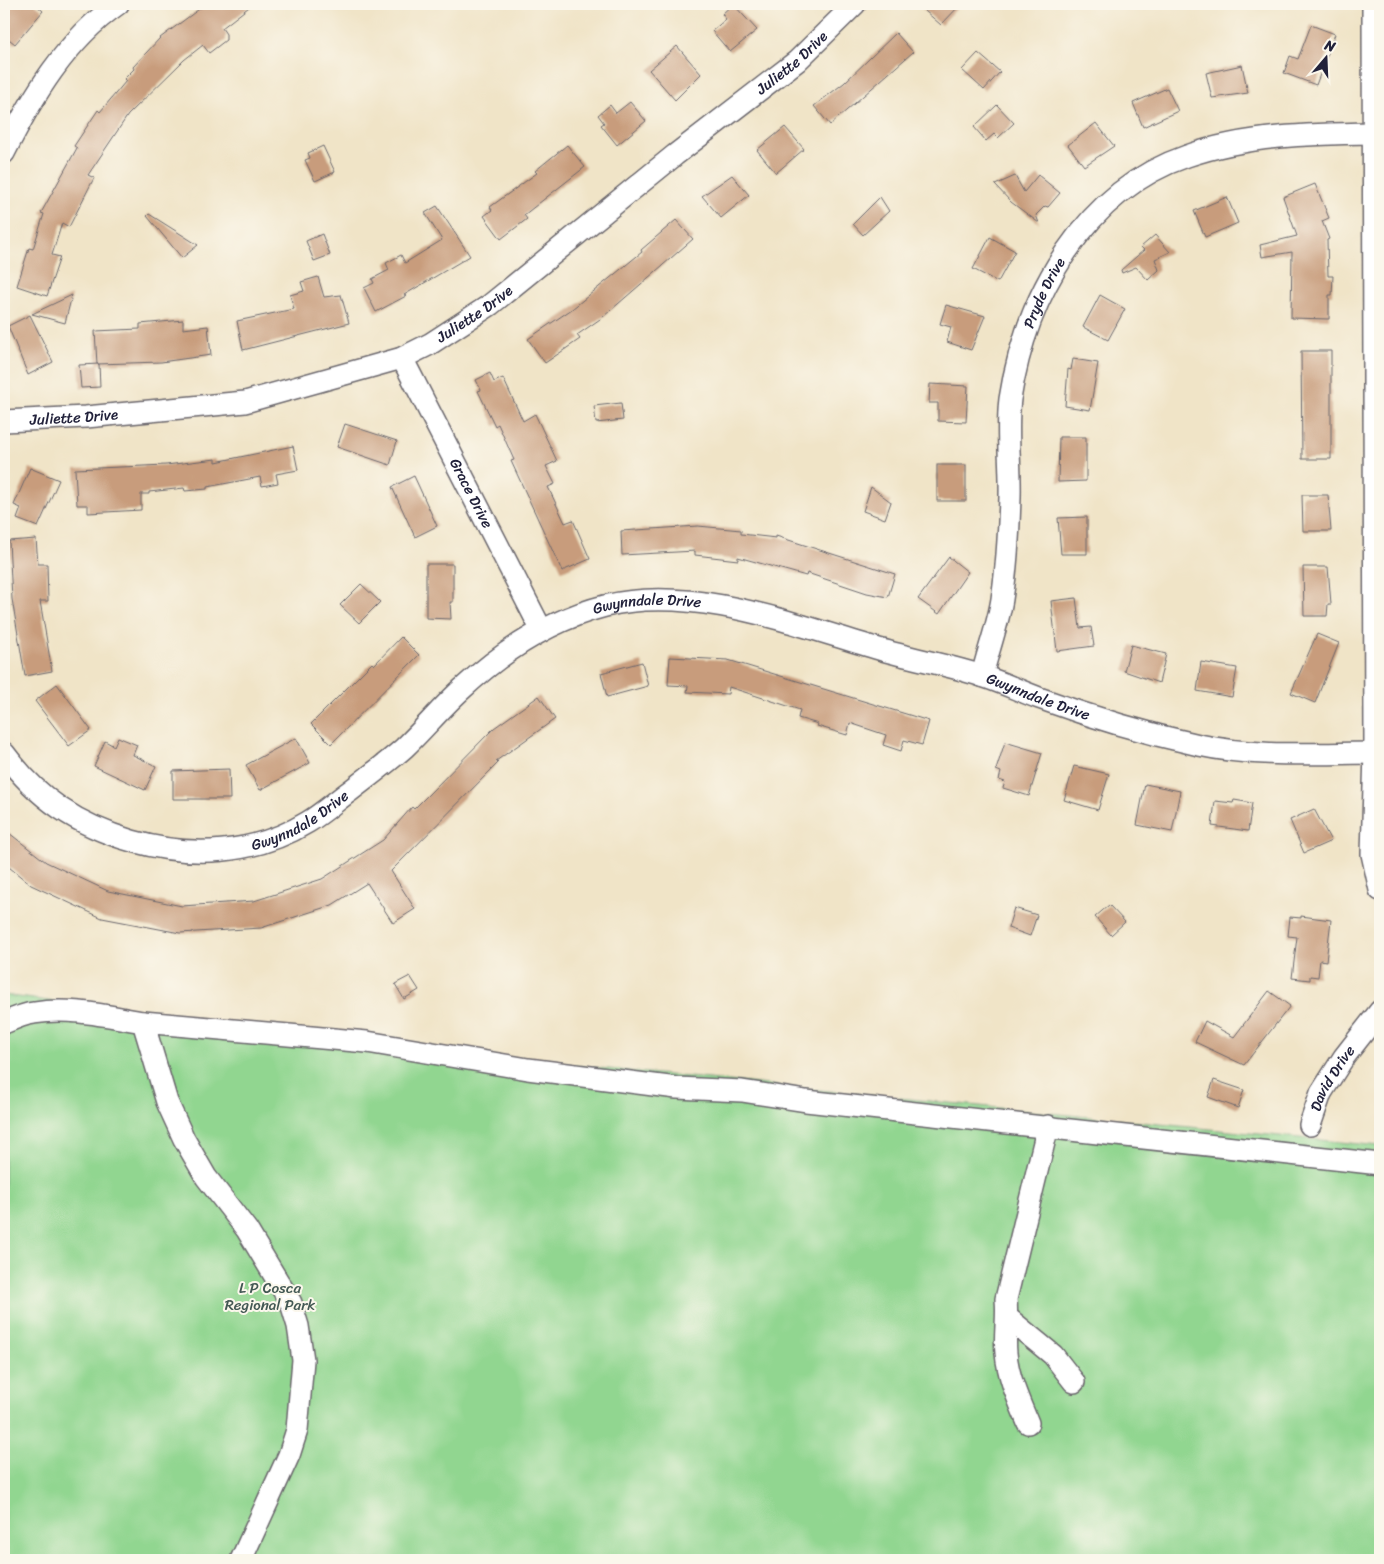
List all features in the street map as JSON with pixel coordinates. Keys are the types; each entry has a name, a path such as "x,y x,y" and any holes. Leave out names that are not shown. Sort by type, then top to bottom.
{"street":[{"path":"4,153 50,73 80,37 118,4"},
{"name":"Juliette Drive","path":"4,421 96,416 245,402 402,358 430,344 497,299 675,155 797,61 855,4"},
{"path":"1373,4 1377,752 1372,854 1380,890"},
{"name":"Pryde Drive","path":"982,676 1002,600 1010,498 1010,400 1030,322 1042,291 1058,261 1098,213 1120,193 1140,178 1187,156 1235,144 1293,135 1374,133"},
{"name":"Grace Drive","path":"402,358 541,630"},
{"name":"Gwynndale Drive","path":"4,753 34,789 60,809 112,835 174,851 211,852 244,848 275,839 309,822 404,748 461,690 494,660 541,630 602,607 625,602 693,602 735,609 793,623 884,651 982,676 1096,718 1203,746 1294,756 1377,752"},
{"path":"4,1023 31,1013 55,1010 90,1013 143,1022 367,1042 528,1069 677,1088 742,1091 806,1100 1380,1164"},
{"name":"David Drive","path":"1310,1124 1321,1093 1344,1057 1380,1011"},
{"path":"143,1022 166,1102 184,1139 206,1178 242,1224 286,1295 298,1326 303,1360 297,1430 289,1455 241,1560"},
{"path":"1028,1423 1016,1394 1006,1353 1008,1289 1048,1126"},
{"path":"1008,1318 1053,1355 1074,1382"}],"green space":[{"name":"L P Cosca Regional Park","path":"4,995 378,1046 1380,1146 1380,1560 4,1560"}],"building":[{"path":"12,4 35,4 43,11 15,44 4,35 4,14"},
{"path":"206,4 253,4 222,28 226,34 226,40 209,53 203,45 184,60 128,115 88,175 94,178 69,227 62,223 52,255 60,257 47,296 17,286 29,248 33,249 44,214 41,213 77,148 74,146 98,110 100,112 126,81 124,79 134,69 133,67 160,38"},
{"path":"733,4 757,30 730,52 712,31 726,19 722,14"},
{"path":"917,4 961,4 941,25"},
{"path":"1311,25 1335,34 1316,85 1284,73 1290,56 1298,59"},
{"path":"896,33 913,52 830,125 814,106 844,83"},
{"path":"677,46 701,74 675,100 649,70"},
{"path":"978,53 1000,72 984,90 962,70"},
{"path":"1242,65 1248,93 1212,98 1206,73"},
{"path":"1167,88 1178,111 1143,127 1133,103"},
{"path":"630,102 646,121 617,145 601,125 604,123 598,115 610,105 616,113"},
{"path":"997,105 1014,123 998,138 994,134 986,141 974,127"},
{"path":"1096,123 1114,146 1084,166 1068,145"},
{"path":"785,127 804,149 776,173 757,150"},
{"path":"567,145 585,167 524,215 527,219 501,239 484,216 492,210 490,207 537,173 535,171"},
{"path":"323,146 335,172 315,181 305,160 310,158 308,153"},
{"path":"732,175 749,195 721,218 702,196"},
{"path":"1038,175 1060,193 1048,207 1045,206 1036,215 1039,223 1011,202 995,185 1015,176 1024,192"},
{"path":"1315,184 1329,218 1322,221 1329,239 1327,240 1328,276 1333,276 1332,295 1329,295 1329,319 1291,318 1292,252 1262,257 1260,245 1297,236 1283,197"},
{"path":"880,197 889,211 863,235 853,224"},
{"path":"1227,197 1238,223 1205,237 1194,211"},
{"path":"437,206 470,256 404,295 406,296 376,312 364,288 374,283 372,279 389,270 386,263 401,255 405,263 442,240 425,213"},
{"path":"149,214 198,245 182,258 147,216"},
{"path":"676,220 693,239 603,317 577,335 580,339 545,363 528,339 572,309 642,252 641,250"},
{"path":"322,234 330,255 314,261 306,241"},
{"path":"1155,235 1170,252 1155,259 1159,270 1148,280 1136,267 1122,273 1121,270 1144,250 1141,247"},
{"path":"990,237 1015,251 998,282 973,269"},
{"path":"318,277 324,297 341,295 349,323 243,350 237,321 294,309 290,295 304,291 301,282"},
{"path":"72,295 65,323 32,314"},
{"path":"1100,295 1125,309 1108,340 1083,327"},
{"path":"946,305 985,316 971,350 947,342 951,327 940,324"},
{"path":"30,315 53,362 28,375 8,326"},
{"path":"183,320 183,329 208,326 211,355 161,362 97,364 95,331 140,329 140,324"},
{"path":"1301,351 1331,351 1331,459 1302,459"},
{"path":"1073,359 1098,363 1090,410 1065,406 1068,369 1071,370"},
{"path":"99,364 100,387 81,388 79,365"},
{"path":"490,373 494,382 503,378 523,421 535,414 557,461 546,466 555,484 548,487 565,523 573,520 590,559 562,571 511,461 514,460 498,424 495,426 478,391 481,390 476,380"},
{"path":"930,384 968,386 966,422 938,421 938,403 929,403"},
{"path":"621,403 623,420 596,423 594,406"},
{"path":"345,424 397,441 390,465 337,447"},
{"path":"1059,437 1086,437 1086,481 1058,482"},
{"path":"293,446 298,470 276,474 278,483 262,486 260,477 207,487 207,489 185,491 184,488 149,492 149,494 141,494 141,510 88,513 88,505 77,505 75,469 166,465 216,459 216,462"},
{"path":"937,465 966,465 966,501 937,501"},
{"path":"30,468 59,480 38,527 17,519 21,508 14,505"},
{"path":"414,476 437,526 415,537 392,487"},
{"path":"871,487 891,502 885,519 863,511"},
{"path":"1302,495 1328,495 1331,531 1303,531"},
{"path":"1087,517 1087,554 1061,554 1058,518"},
{"path":"698,526 741,530 741,534 776,538 776,536 895,574 888,597 867,593 807,573 806,576 738,557 738,560 695,555 695,551 622,555 621,531"},
{"path":"36,539 38,564 47,564 48,601 40,601 52,671 25,676 12,599 9,541"},
{"path":"949,557 968,572 939,614 918,599"},
{"path":"426,564 453,564 453,602 450,602 451,619 426,618"},
{"path":"1303,567 1328,567 1331,604 1328,604 1327,616 1304,616"},
{"path":"361,584 380,602 359,623 340,605"},
{"path":"1076,598 1080,628 1091,627 1094,646 1057,651 1051,601"},
{"path":"1317,634 1339,643 1315,703 1291,693"},
{"path":"401,637 419,655 331,744 311,724"},
{"path":"1131,645 1166,654 1159,683 1124,671"},
{"path":"670,657 728,660 929,721 922,745 904,740 901,751 883,745 886,735 850,723 847,735 817,726 818,724 798,718 800,710 729,687 728,694 687,692 688,686 668,685"},
{"path":"642,662 648,686 607,697 601,673"},
{"path":"1201,662 1237,668 1232,697 1197,691"},
{"path":"57,684 91,730 69,746 35,701"},
{"path":"539,696 555,719 496,761 498,763 391,871 415,909 393,923 367,883 332,905 261,928 180,933 102,918 31,885 4,863 4,829 46,862 108,891 182,906 254,901 322,879 383,840 412,807 414,809 494,728"},
{"path":"118,737 137,745 133,755 156,766 145,790 94,766 105,741 114,746"},
{"path":"296,738 310,763 260,790 246,765"},
{"path":"1005,742 1042,753 1029,796 1003,788 1005,782 999,780 1001,772 996,770"},
{"path":"1074,766 1109,774 1098,810 1064,800"},
{"path":"229,769 230,799 173,799 173,771"},
{"path":"1145,784 1180,791 1172,832 1137,825"},
{"path":"1234,800 1252,803 1248,831 1212,826 1215,801 1233,803"},
{"path":"1314,809 1331,841 1304,853 1290,820"},
{"path":"1109,905 1125,922 1111,935 1095,917"},
{"path":"1014,908 1037,915 1030,936 1008,928"},
{"path":"1301,916 1331,920 1326,961 1320,960 1318,977 1310,976 1310,980 1292,978 1297,937 1288,936 1290,917 1301,918"},
{"path":"410,976 419,990 404,999 395,984"},
{"path":"1269,991 1290,1006 1244,1065 1195,1042 1205,1021 1234,1037"},
{"path":"1214,1080 1244,1090 1238,1108 1208,1097"}]}
